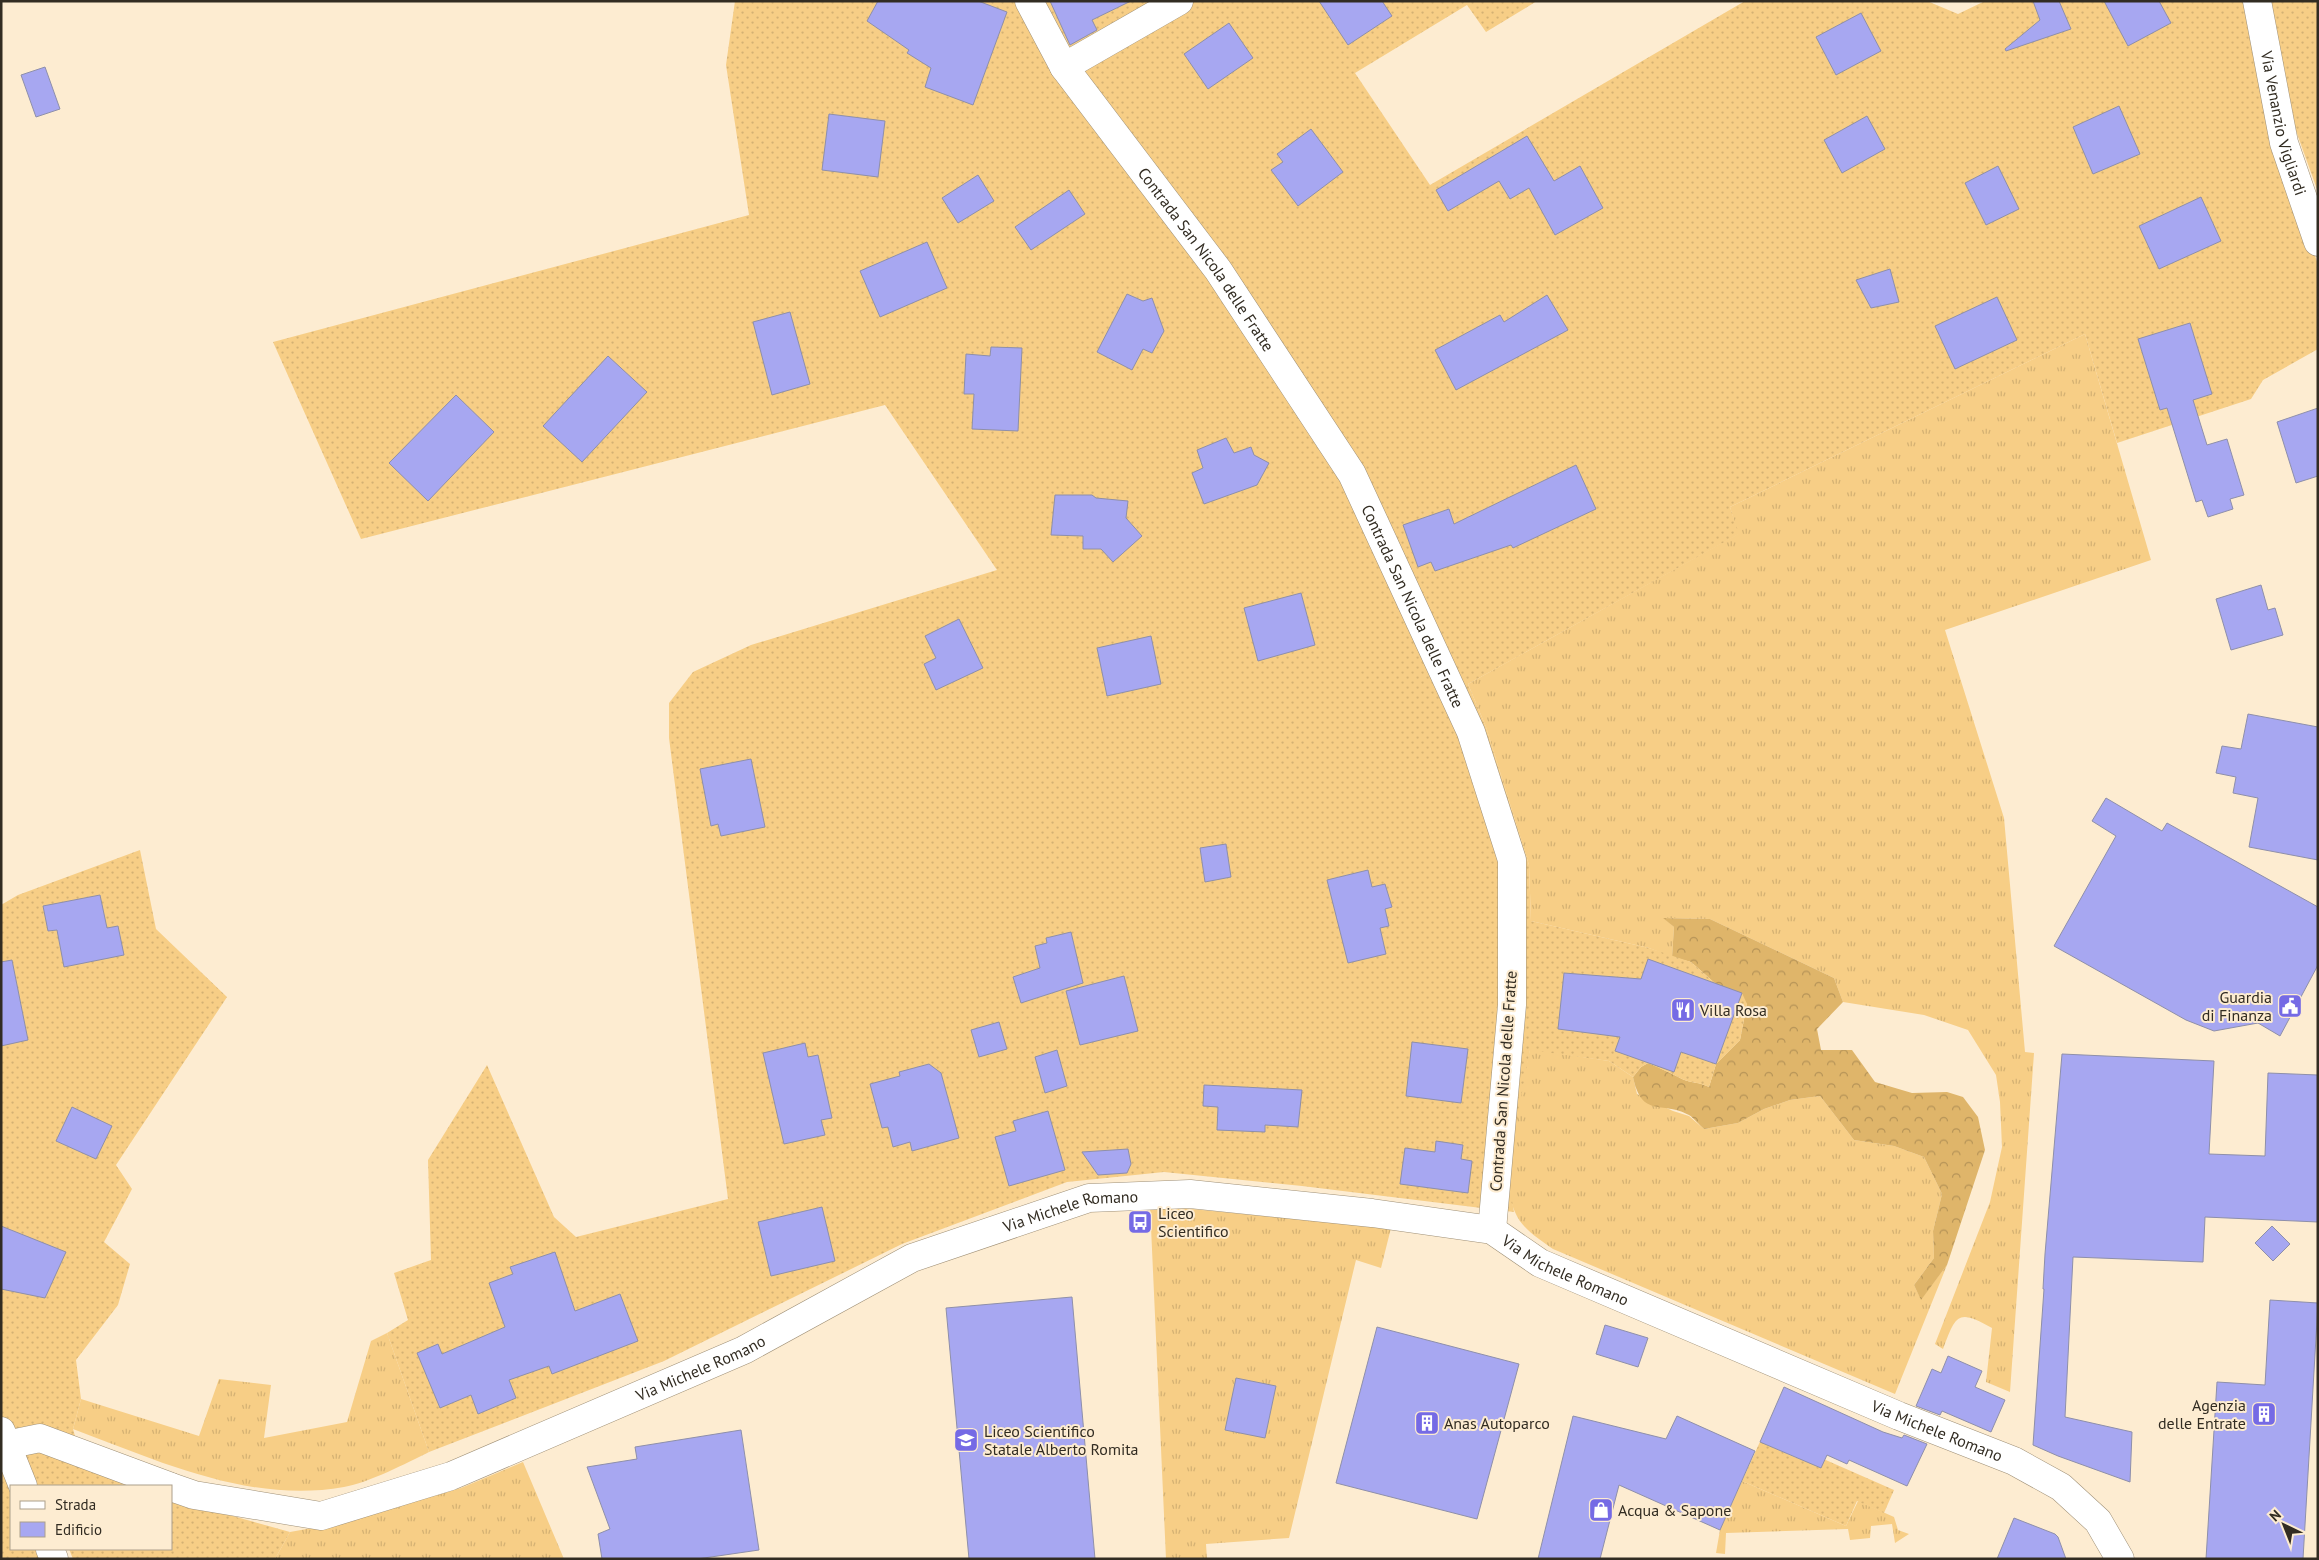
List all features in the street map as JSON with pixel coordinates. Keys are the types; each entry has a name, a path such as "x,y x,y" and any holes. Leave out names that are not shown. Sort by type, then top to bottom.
{"street":[{"name":"Contrada San Nicola delle Fratte","path":"1029,1 1064,67 1218,270 1352,474 1471,732 1512,860 1512,1005 1492,1230"},
{"path":"1064,67 1179,1"},
{"name":"Via Venanzio Vigliardi","path":"2258,1 2284,143 2318,242"},
{"name":"Via Michele Romano","path":"172,1488 194,1496 321,1516 452,1476 744,1350 912,1258 1089,1198 1190,1194 1372,1213 1492,1230 1540,1264 1890,1412 2014,1461 2061,1486 2098,1521 2120,1559"},
{"path":"4,1438 23,1485"},
{"name":"Via Michele Romano","path":"4,1438 40,1438 165,1485"}],"green space":[{"path":"735,1 1537,1 1486,32 1467,5 1355,73 1430,185 1745,1 1927,1 1958,14 1985,1 2250,1 2306,233 2318,264 2318,349 2263,380 2251,399 2117,443 2085,334 1730,507 1739,534 1468,684 1486,727 1529,865 1531,921 1649,948 1691,962 1717,985 1742,993 1747,1004 1740,1040 1716,1064 1709,1087 1685,1080 1648,1063 1641,1067 1633,1077 1609,1061 1530,1050 1509,1161 1510,1189 1514,1212 1302,1186 1164,1172 1067,1182 902,1244 664,1361 429,1452 387,1333 408,1320 394,1273 431,1260 428,1160 487,1065 554,1217 576,1237 728,1199 669,738 669,703 693,672 751,645 997,570 885,405 361,539 273,342 749,215 726,65"},
{"path":"2271,1 2318,1 2318,192 2286,103"},
{"path":"2085,334 2151,560 1945,630 2004,818 2025,1052 2034,1053 2010,1392 1986,1382 1992,1328 1971,1318 1959,1318 1951,1329 1943,1349 1935,1344 1990,1202 2002,1147 2000,1102 1996,1075 1968,1030 1924,1015 1843,1002 1834,978 1710,919 1664,918 1674,927 1672,957 1649,948 1531,921 1529,865 1486,727 1468,684 1738,534 1730,507"},
{"path":"140,850 156,929 227,997 116,1165 132,1189 104,1242 130,1264 118,1305 76,1360 81,1399 73,1429 82,1461 142,1485 10,1485 10,1550 62,1550 41,1559 1,1559 1,905 18,895"},
{"path":"1663,918 1710,919 1834,978 1843,1002 1817,1029 1821,1050 1852,1050 1875,1082 1912,1093 1947,1092 1963,1097 1978,1117 1985,1150 1947,1265 1921,1300 1914,1285 1934,1258 1933,1231 1942,1194 1924,1157 1894,1146 1854,1140 1820,1096 1790,1100 1764,1109 1738,1123 1704,1129 1689,1115 1647,1104 1642,1099 1633,1077 1641,1067 1648,1063 1685,1080 1709,1087 1716,1064 1740,1040 1747,1004 1717,985 1691,962 1672,957 1674,927"},
{"path":"1530,1049 1609,1061 1633,1077 1637,1094 1673,1111 1689,1116 1704,1129 1738,1123 1764,1109 1790,1100 1820,1096 1854,1140 1894,1146 1924,1157 1942,1194 1933,1231 1934,1258 1914,1285 1921,1299 1947,1265 1895,1394 1553,1249 1526,1229 1515,1212 1510,1196 1509,1177 1513,1132"},
{"path":"1150,1205 1391,1228 1381,1268 1356,1260 1289,1538 1206,1544 1207,1559 1166,1559"},
{"path":"387,1333 429,1452 354,1485 309,1491 274,1490 240,1485 172,1466 73,1429 81,1399 199,1436 219,1379 271,1385 264,1438 347,1422 371,1341"},
{"path":"1764,1433 1772,1447 1799,1459 1803,1450 1894,1490 1884,1513 1857,1501 1846,1526 1742,1481"},
{"path":"523,1462 564,1559 275,1559 290,1532 345,1522 461,1488"},
{"path":"1742,1481 1846,1526 1858,1501 1894,1517 1898,1530 1909,1534 1895,1543 1892,1524 1871,1526 1870,1538 1850,1540 1848,1529 1726,1533 1725,1554 1716,1553 1720,1530"},
{"path":"172,1497 290,1532 275,1559 73,1559 69,1550 172,1550"}],"building":[{"path":"878,1 978,1 1007,12 973,105 925,87 931,68 907,53 909,50 867,21"},
{"path":"1050,1 1131,1 1092,20 1097,30 1070,45"},
{"path":"1319,1 1382,1 1392,16 1348,45"},
{"path":"2033,1 2059,1 2071,29 2006,51 2005,49 2040,20"},
{"path":"2104,1 2159,1 2171,23 2128,46"},
{"path":"1861,13 1881,51 1836,75 1816,37"},
{"path":"1229,23 1253,58 1208,89 1184,54"},
{"path":"45,67 60,109 36,117 21,75"},
{"path":"2119,106 2140,154 2093,174 2073,127"},
{"path":"829,114 885,121 878,177 822,170"},
{"path":"1867,116 1885,149 1842,173 1824,140"},
{"path":"1311,129 1343,172 1298,206 1271,170 1283,162 1277,154"},
{"path":"1527,136 1554,181 1580,166 1603,208 1555,235 1529,188 1510,199 1499,181 1448,211 1436,190"},
{"path":"1998,166 2019,209 1986,225 1965,183"},
{"path":"978,175 994,201 958,223 942,198"},
{"path":"1069,190 1085,214 1031,250 1015,227"},
{"path":"2201,197 2221,241 2159,269 2139,226"},
{"path":"927,242 947,288 880,317 860,271"},
{"path":"1890,269 1899,302 1871,308 1856,280"},
{"path":"1127,294 1143,301 1152,298 1164,331 1152,353 1143,349 1132,370 1097,352"},
{"path":"1547,295 1568,330 1456,390 1435,350 1500,315 1504,322"},
{"path":"1997,297 2017,340 1955,369 1935,326"},
{"path":"790,312 810,384 772,395 753,322"},
{"path":"2190,323 2212,394 2193,400 2207,445 2227,439 2244,495 2230,499 2233,509 2208,517 2202,500 2196,502 2167,408 2160,410 2138,339"},
{"path":"991,347 1022,348 1018,431 972,429 974,394 964,394 966,354 990,356"},
{"path":"608,356 647,392 582,462 543,426"},
{"path":"456,395 494,432 428,501 389,463"},
{"path":"2318,408 2318,476 2296,483 2277,422"},
{"path":"1226,438 1234,453 1251,447 1254,455 1269,463 1257,485 1204,504 1192,473 1203,468 1197,450"},
{"path":"1576,465 1596,509 1513,548 1511,545 1435,571 1431,562 1418,567 1403,525 1449,509 1454,524"},
{"path":"1055,495 1092,495 1096,498 1128,501 1126,518 1142,536 1113,562 1101,549 1083,549 1083,536 1051,535"},
{"path":"2261,585 2268,610 2275,608 2283,635 2231,650 2216,599"},
{"path":"1301,593 1315,645 1258,661 1244,608"},
{"path":"959,619 983,668 936,690 924,664 936,658 925,636"},
{"path":"1151,636 1161,684 1107,696 1097,648"},
{"path":"2248,714 2318,727 2318,860 2249,847 2258,798 2233,793 2236,777 2216,773 2222,746 2241,749"},
{"path":"751,759 765,827 721,836 718,824 711,826 700,769"},
{"path":"2106,798 2162,831 2167,823 2318,907 2318,965 2280,1036 2258,1023 2214,1031 2186,1020 2054,946 2116,836 2092,821"},
{"path":"1226,844 1231,877 1205,882 1200,848"},
{"path":"1368,870 1372,887 1385,884 1392,907 1385,909 1389,926 1380,928 1386,954 1348,963 1327,880"},
{"path":"100,895 107,928 118,926 124,955 64,967 57,930 48,931 43,906"},
{"path":"1071,932 1083,983 1021,1003 1013,977 1040,968 1035,946 1047,943 1046,938"},
{"name":"Villa Rosa","path":"1648,959 1742,993 1716,1064 1681,1052 1674,1072 1615,1051 1620,1037 1558,1029 1564,973 1641,979"},
{"path":"12,960 28,1040 1,1046 1,962"},
{"path":"1124,976 1138,1031 1080,1045 1066,991"},
{"path":"999,1022 1007,1049 979,1057 971,1030"},
{"path":"1412,1042 1468,1049 1461,1103 1406,1096"},
{"path":"805,1043 808,1057 818,1055 832,1118 821,1120 825,1135 784,1144 763,1053"},
{"path":"1057,1050 1067,1086 1045,1093 1035,1057"},
{"path":"2062,1054 2214,1061 2209,1154 2265,1156 2268,1073 2318,1075 2318,1222 2205,1217 2203,1262 2073,1257 2065,1417 2132,1432 2130,1482 2033,1445 2045,1254"},
{"path":"929,1064 941,1073 959,1138 912,1151 910,1142 893,1147 888,1127 882,1128 870,1084 900,1076 899,1072"},
{"path":"1204,1085 1302,1090 1298,1127 1265,1125 1265,1132 1217,1130 1218,1107 1203,1106"},
{"path":"72,1107 112,1126 96,1159 56,1141"},
{"path":"1048,1111 1065,1170 1009,1186 995,1137 1016,1131 1013,1121"},
{"path":"1436,1141 1463,1145 1461,1159 1472,1161 1468,1193 1400,1184 1405,1148 1435,1152"},
{"path":"1128,1149 1131,1164 1127,1173 1098,1175 1082,1152"},
{"path":"822,1207 835,1261 771,1276 758,1222"},
{"path":"1,1226 66,1252 45,1298 1,1289"},
{"path":"2272,1226 2290,1244 2273,1261 2255,1243"},
{"path":"555,1252 575,1311 620,1294 638,1341 552,1374 549,1366 509,1380 516,1398 478,1414 471,1395 440,1408 417,1353 438,1344 442,1354 505,1327 489,1283 513,1274 510,1267"},
{"path":"1072,1297 1095,1559 969,1559 946,1308"},
{"name":"Agenzia delle Entrate","path":"2270,1300 2318,1303 2303,1559 2206,1559 2217,1382 2265,1385"},
{"path":"1605,1325 1648,1338 1638,1367 1596,1354"},
{"name":"Anas Autoparco","path":"1377,1327 1519,1364 1477,1519 1336,1483"},
{"path":"1948,1356 1982,1371 1975,1387 2005,1400 1991,1432 1942,1411 1940,1415 1916,1406 1932,1369 1941,1373"},
{"path":"1236,1378 1276,1386 1265,1438 1225,1430"},
{"path":"1784,1387 1883,1432 1902,1438 1904,1435 1927,1444 1907,1486 1849,1460 1847,1464 1827,1455 1821,1468 1760,1442"},
{"path":"1573,1416 1666,1439 1677,1416 1755,1451 1720,1530 1619,1485 1600,1559 1538,1559"},
{"path":"741,1430 759,1550 697,1559 602,1559 598,1534 610,1529 587,1467 637,1459 635,1447"},
{"path":"2014,1518 2055,1534 2058,1537 2066,1559 1997,1559"}],"place":[{"name":"Guardia di Finanza","path":"2290,1006"},
{"name":"Villa Rosa","path":"1683,1010"},
{"name":"Liceo Scientifico","path":"1140,1222"},
{"name":"Agenzia delle Entrate","path":"2264,1414"},
{"name":"Anas Autoparco","path":"1427,1423"},
{"name":"Liceo Scientifico Statale Alberto Romita","path":"966,1440"},
{"name":"Acqua & Sapone","path":"1601,1510"}]}
